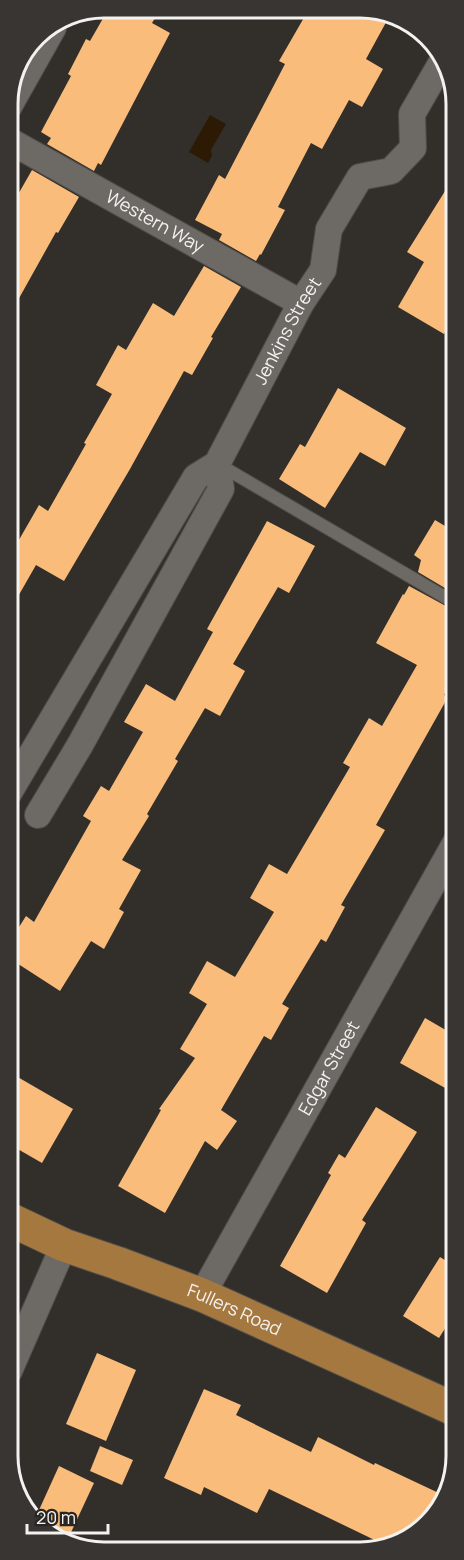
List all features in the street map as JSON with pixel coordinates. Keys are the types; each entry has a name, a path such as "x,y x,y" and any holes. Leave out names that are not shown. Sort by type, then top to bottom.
{"main road":[{"name":"Fullers Road","path":"18,1223 64,1245 202,1295 446,1405"}],"street":[{"path":"20,86 46,40"},
{"name":"Jenkins Street","path":"18,779 196,477 217,464 301,303 323,270 329,229 360,177 391,171 413,148 412,114 438,69"},
{"name":"Western Way","path":"18,146 301,303"},
{"path":"38,815 80,745 221,489 217,464"},
{"name":"Edgar Street","path":"202,1295 446,860"},
{"path":"18,1350 64,1245"}],"lane":[{"path":"217,464 446,598"}],"shaded area":[{"path":"210,115 226,124 211,150 212,156 208,163 189,152"}],"building":[{"path":"104,18 155,18 152,23 170,33 101,165 98,163 94,171 47,144 51,138 41,132 71,76 68,74 86,39 90,41"},
{"path":"304,18 360,18 386,22 366,59 383,69 362,107 349,100 322,149 311,143 278,207 285,210 256,261 219,240 222,234 195,220 219,175 225,179 285,64 279,61"},
{"path":"32,170 79,197 58,233 56,232 18,300 18,194"},
{"path":"446,189 446,331 444,334 398,307 424,262 407,252"},
{"path":"204,266 241,287 211,337 213,338 192,375 184,371 64,581 36,565 18,596 18,542 39,505 48,511 112,394 96,385 118,345 126,350 153,303 174,316"},
{"path":"338,388 406,428 385,466 360,452 325,508 279,479 300,444 305,447"},
{"path":"435,520 446,527 446,589 418,572 421,560 414,555"},
{"path":"267,521 315,546 289,593 278,587 233,664 245,671 220,716 205,708 175,759 178,761 147,814 149,816 122,860 141,870 119,909 124,912 104,949 91,941 60,991 18,964 18,929 26,916 34,922 91,821 83,816 101,786 109,791 143,732 124,722 146,684 175,701 213,632 207,629"},
{"path":"409,586 446,606 446,691 444,695 446,701 376,825 385,830 341,905 345,907 326,942 321,939 282,1004 289,1008 271,1040 264,1036 221,1110 237,1121 217,1150 205,1141 165,1213 118,1186 161,1110 159,1109 195,1058 180,1049 207,1004 189,993 207,961 235,977 274,912 250,898 269,864 287,874 350,767 343,763 369,718 382,726 417,665 376,643"},
{"path":"425,1018 446,1030 446,1088 400,1063"},
{"path":"18,1077 73,1109 42,1163 18,1149"},
{"path":"376,1107 417,1132 362,1220 366,1223 327,1293 280,1266 331,1175 328,1173 339,1154 345,1158"},
{"path":"440,1257 446,1261 446,1327 439,1338 403,1316"},
{"path":"97,1353 136,1370 106,1441 66,1424"},
{"path":"204,1389 241,1405 236,1415 311,1452 318,1437 374,1465 375,1463 437,1492 432,1504 417,1521 403,1531 375,1540 269,1489 257,1513 204,1487 201,1495 164,1478"},
{"path":"100,1446 133,1460 122,1485 90,1471"},
{"path":"59,1466 94,1483 70,1535 56,1528 38,1512"}]}
